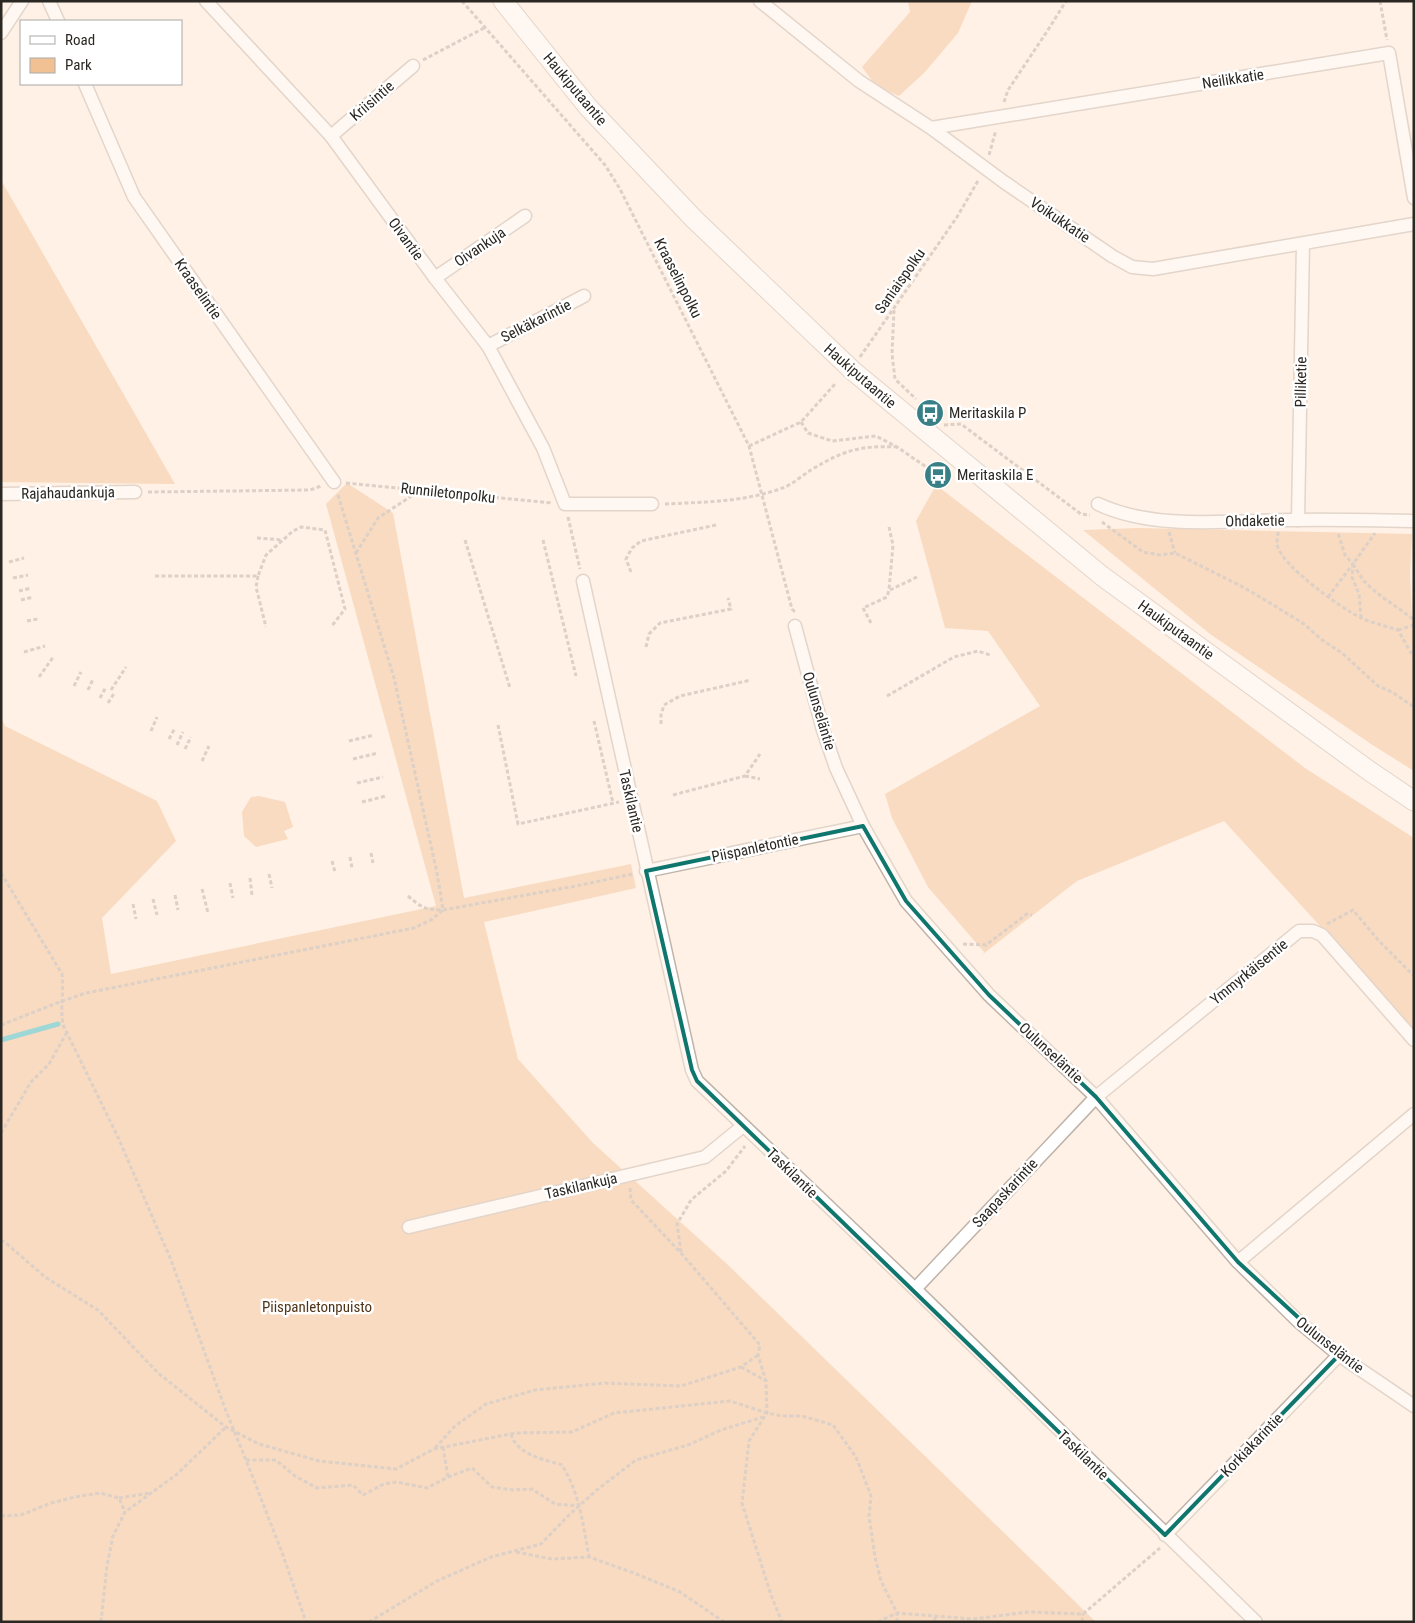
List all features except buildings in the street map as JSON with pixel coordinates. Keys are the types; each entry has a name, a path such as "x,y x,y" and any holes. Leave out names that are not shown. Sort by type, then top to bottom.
{"main road":[{"name":"Haukiputaantie","path":"503,1 588,107 694,219 853,371 1102,576 1368,770 1414,801"}],"street":[{"path":"1,33 22,1"},
{"path":"49,1 58,20"},
{"name":"Oivantie","path":"206,1 331,136 435,278 488,346 543,448 565,504"},
{"name":"Voikukkatie","path":"760,1 859,81 931,128 1004,182 1112,256 1132,267 1153,269 1414,224"},
{"path":"1389,53 1414,198"},
{"name":"Neilikkatie","path":"931,128 1389,53"},
{"name":"Kriisintie","path":"331,136 413,66"},
{"name":"Kraaselintie","path":"85,85 134,197 334,482"},
{"name":"Oivankuja","path":"435,278 525,216"},
{"name":"Pilliketie","path":"1298,520 1303,244"},
{"name":"Selkäkarintie","path":"488,346 584,296"},
{"name":"Rajahaudankuja","path":"1,494 135,492"},
{"path":"565,504 652,504"},
{"name":"Ohdaketie","path":"1096,510 1110,510 1184,523 1284,520 1414,521"},
{"name":"Taskilantie","path":"583,581 646,871 692,1070 698,1081 915,1289 1256,1622"},
{"name":"Oulunseläntie","path":"797,621 823,730 836,768 863,826 906,901 989,995 1096,1097 1238,1262 1300,1322 1339,1355 1414,1406"},
{"name":"Piispanletontie","path":"646,871 863,826"},
{"name":"Ymmyrkäisentie","path":"1096,1097 1299,931 1314,932"},
{"path":"1314,932 1322,935 1414,1040"},
{"name":"Saapaskarintie","path":"915,1289 1096,1097"},
{"path":"1238,1262 1414,1114"},
{"name":"Taskilankuja","path":"409,1227 705,1157 748,1130"},
{"name":"Korkiakarintie","path":"1167,1537 1339,1355"}],"path":[{"name":"Kraaselinpolku","path":"462,1 606,165 620,189 749,446 792,609 797,621"},
{"path":"1000,118 1008,90 1066,1"},
{"path":"1380,1 1389,53"},
{"path":"413,66 484,28"},
{"name":"Saniaispolku","path":"860,357 957,217"},
{"path":"894,310 892,354 895,379 916,399"},
{"path":"749,446 801,422 835,384"},
{"path":"937,419 951,431"},
{"path":"801,422 808,433 832,441 876,436 897,447 938,475"},
{"path":"944,425 961,424 1081,514 1096,510"},
{"path":"652,504 722,502 762,494 787,486 836,456 861,448 897,447"},
{"path":"334,482 394,678 437,873 443,910"},
{"name":"Runniletonpolku","path":"135,492 310,490 334,482 565,504"},
{"path":"356,553 378,518 420,490"},
{"path":"565,504 583,581"},
{"path":"1166,520 1174,554"},
{"path":"1284,520 1279,527 1277,545 1289,564 1328,597 1361,618 1398,630 1414,625"},
{"path":"1328,597 1385,520"},
{"path":"1101,521 1143,552 1160,555 1174,554 1243,588 1304,624 1322,640 1342,653 1378,686 1392,692 1414,707"},
{"path":"631,572 626,559 632,548 641,541 716,525"},
{"path":"266,627 256,587 258,576 266,555 293,530 301,527 325,530 345,609 331,627"},
{"path":"871,622 864,608 887,597 889,590 893,544 889,527"},
{"path":"1339,534 1345,554 1364,580 1414,620"},
{"path":"257,538 283,540"},
{"path":"465,540 510,688"},
{"path":"543,540 576,676"},
{"path":"9,562 24,558"},
{"path":"1353,564 1352,577 1359,594 1361,618"},
{"path":"13,578 28,575"},
{"path":"155,576 258,576"},
{"path":"889,590 917,577"},
{"path":"19,591 31,588"},
{"path":"21,600 33,597"},
{"path":"646,646 649,634 660,623 731,609 728,598"},
{"path":"27,621 38,619"},
{"path":"1398,630 1414,658"},
{"path":"24,652 45,646"},
{"path":"887,696 954,657 978,651 990,656"},
{"path":"40,677 54,656"},
{"path":"108,703 126,666"},
{"path":"74,686 81,672"},
{"path":"88,690 93,680"},
{"path":"661,724 664,704 673,699 751,680"},
{"path":"100,698 106,687"},
{"path":"150,731 157,717"},
{"path":"594,721 613,803"},
{"path":"498,725 518,824 630,799"},
{"path":"169,739 176,728"},
{"path":"177,745 183,732"},
{"path":"348,741 374,735"},
{"path":"185,748 191,737"},
{"path":"202,761 209,746"},
{"path":"353,758 378,753"},
{"path":"745,776 760,754"},
{"path":"673,795 745,776 760,779"},
{"path":"357,783 382,777"},
{"path":"362,802 386,796"},
{"path":"371,853 372,864"},
{"path":"350,857 352,868"},
{"path":"332,861 335,872"},
{"path":"408,896 428,910 443,910 576,886 646,871"},
{"path":"1,873 62,974 61,1014 63,1025 117,1136 171,1260 226,1412 283,1555 306,1622"},
{"path":"269,874 272,888"},
{"path":"250,878 252,894"},
{"path":"230,883 233,898"},
{"path":"202,889 208,913"},
{"path":"175,895 178,910"},
{"path":"153,899 156,915"},
{"path":"133,904 136,919"},
{"path":"1,1024 62,1000 86,993 414,928 431,920 443,910"},
{"path":"1314,932 1353,910 1379,942 1414,976"},
{"path":"962,944 986,945 1027,914 1032,915"},
{"path":"956,937 967,950"},
{"path":"1,1133 31,1082 49,1064 66,1032"},
{"path":"681,1253 676,1224 691,1200 726,1171 748,1130"},
{"path":"629,1184 631,1200 681,1253 760,1345 758,1354 766,1381 767,1412 748,1442 742,1504 771,1595 782,1622"},
{"path":"1,1240 45,1277 98,1310 158,1374 226,1427 259,1444 319,1461 396,1469 434,1449 511,1434 572,1432 614,1412 730,1401 782,1416 802,1416 833,1425 856,1457 871,1496 869,1516 874,1557 881,1581 896,1613 897,1622"},
{"path":"434,1449 455,1426 486,1404 535,1390 605,1383 681,1386 741,1367 758,1354"},
{"path":"741,1367 766,1381"},
{"path":"369,1622 437,1581 491,1557 541,1544 598,1489 636,1460 688,1445 721,1430 764,1417"},
{"path":"101,1622 107,1565 113,1536 125,1512 176,1475 226,1427"},
{"path":"511,1434 514,1443 525,1451 538,1458 562,1465 572,1480 580,1506 589,1558"},
{"path":"443,1447 448,1476"},
{"path":"246,1460 276,1460 295,1476 317,1488 352,1485 363,1495 384,1484 397,1482 427,1488 448,1476 472,1468 492,1487 513,1490 532,1489 556,1504 580,1506"},
{"path":"1,1516 21,1515 51,1503 100,1493 119,1498 152,1492"},
{"path":"119,1498 125,1512"},
{"path":"1082,1622 1083,1614 1167,1537"},
{"path":"513,1552 552,1558 589,1558 634,1573 680,1592 724,1622"},
{"path":"878,1622 896,1613 974,1619 1028,1612 1083,1614"},
{"path":"935,1616 936,1622"}],"highlighted area":[{"path":"863,826 906,901 989,995 1096,1097 1238,1262 1339,1355 1165,1535 697,1081 692,1070 646,871"}],"green space":[{"path":"908,1 972,1 958,33 925,72 899,96 876,86 862,67 910,12"},
{"path":"1,180 175,484 1,482"},
{"name":"Piispanletonpuisto","path":"347,483 393,513 464,898 631,864 636,888 484,922 518,1059 593,1143 727,1264 1096,1622 1,1622 1,717 5,726 157,801 176,841 102,918 111,974 436,906 326,504"},
{"path":"936,485 1305,768 1414,838 1414,1029 1224,821 1077,881 983,954 984,952 928,887 892,818 885,794 1040,706 988,631 945,628 916,521"},
{"path":"1138,528 1412,534 1410,575 1412,617 1414,617 1414,771 1371,744 1210,634 1083,530"},
{"path":"259,796 285,802 293,827 284,831 288,839 256,847 244,836 242,812 251,797"}],"waterway":[{"path":"1,1040 58,1024"}],"place":[{"name":"Meritaskila P","path":"930,413"},
{"name":"Meritaskila E","path":"938,475"}]}
